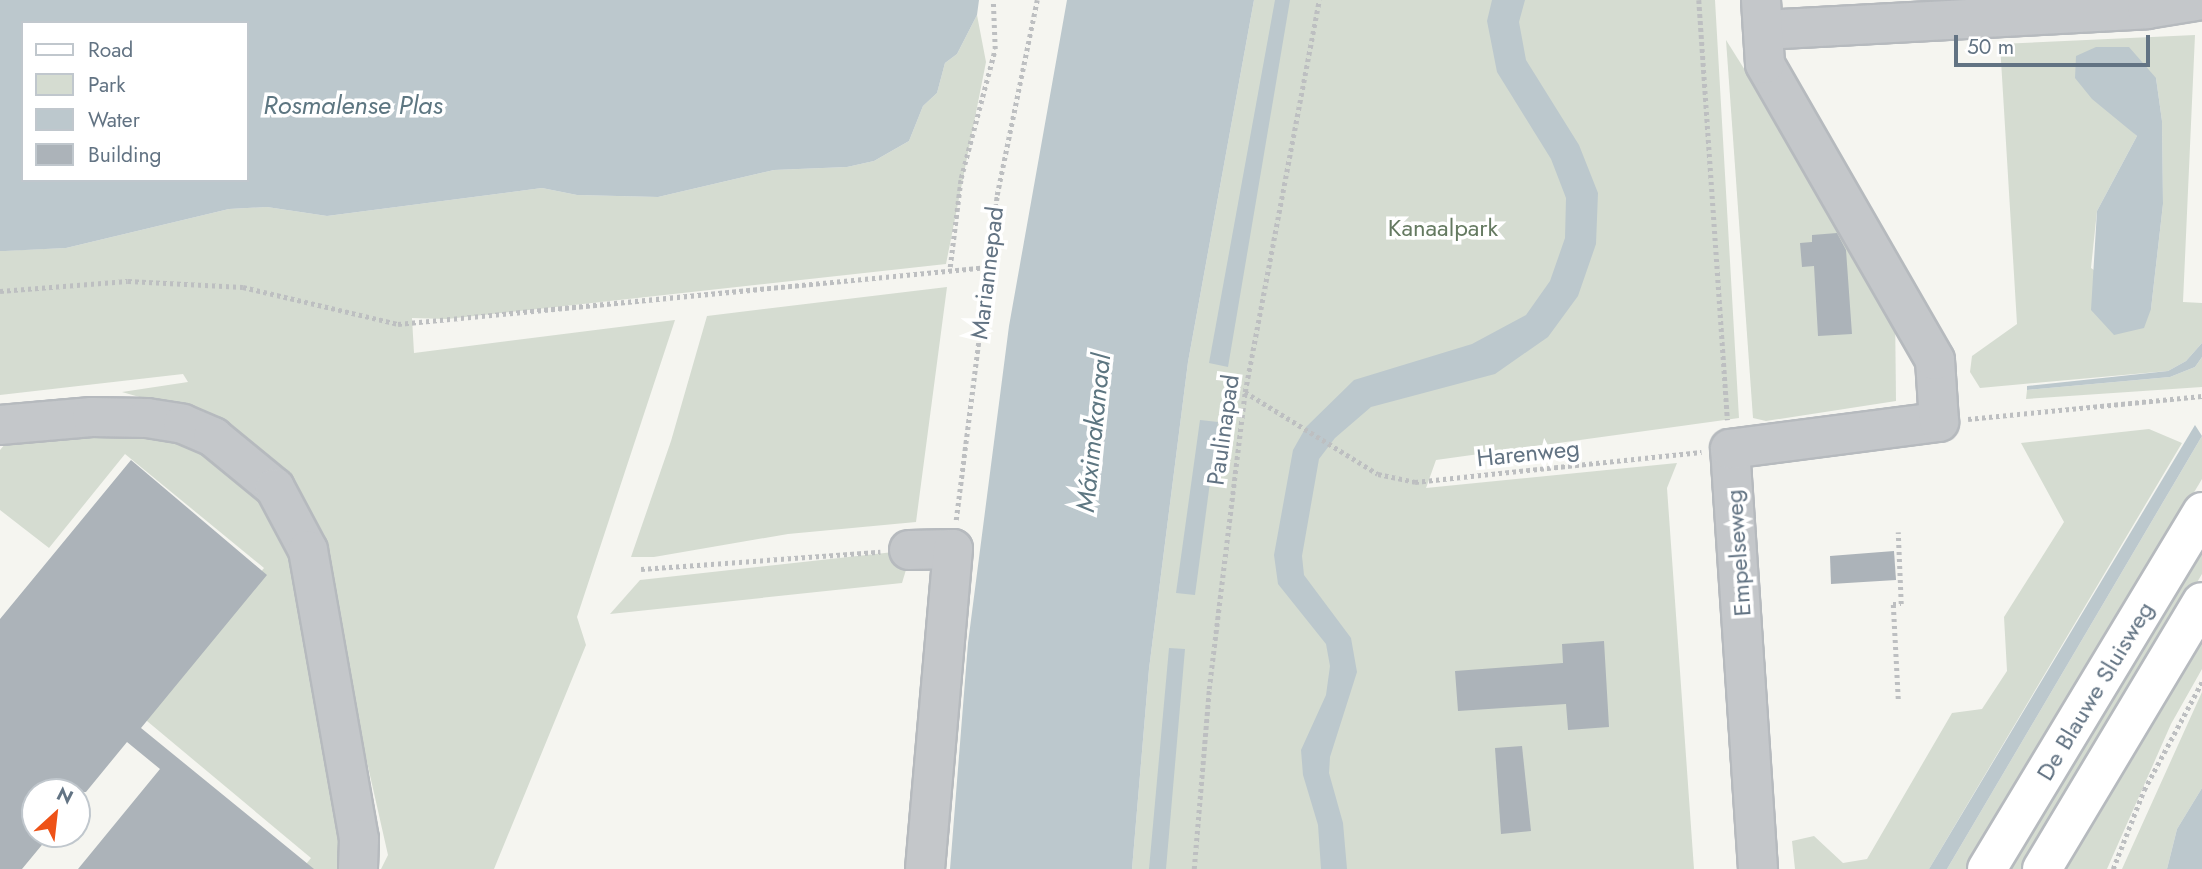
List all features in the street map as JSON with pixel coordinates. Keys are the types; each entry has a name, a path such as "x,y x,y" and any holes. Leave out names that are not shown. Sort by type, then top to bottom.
{"main road":[{"name":"De Blauwe Sluisweg","path":"1987,869 2202,512"},
{"name":"De Blauwe Sluisweg","path":"2042,869 2202,602"}],"street":[{"path":"1730,449 1939,422 1935,360 1765,64 1762,15 2147,9 2202,0"},
{"path":"0,425 92,417 147,418 183,424 213,437 275,488 308,550 359,839 359,869"},
{"name":"Empelseweg","path":"1730,449 1758,869"},
{"path":"909,550 953,549 925,869"}],"path":[{"path":"950,267 961,178 995,49 993,0"},
{"name":"Mariannepad","path":"953,549 997,195 1037,0"},
{"name":"Paulinapad","path":"1194,869 1209,689 1245,391 1319,0"},
{"path":"1699,0 1730,449"},
{"path":"0,291 128,281 243,288 398,324 950,267 988,267"},
{"name":"Harenweg","path":"1245,391 1378,474 1415,482 1730,449"},
{"path":"1939,422 2202,396"},
{"path":"1898,533 1901,604 1893,604 1898,699"},
{"path":"641,569 909,550"},
{"path":"2113,869 2144,790 2202,682"}],"green space":[{"name":"Kanaalpark","path":"1254,0 1715,0 1739,418 1436,460 1426,488 1677,463 1667,488 1694,869 1132,869 1149,669 1188,362"},
{"path":"977,15 986,62 946,264 447,319 412,318 414,353 675,320 577,617 586,645 494,869 381,869 388,855 310,510 292,480 209,417 122,392 188,382 183,374 0,395 0,251 66,248 229,209 267,207 327,216 542,188 577,195 658,197 774,170 847,167 874,161 909,141 923,106 937,93 945,63 957,54"},
{"path":"2195,35 2183,302 2202,303 2202,343 2186,361 2168,371 1980,388 1970,372 1972,356 2017,324 2000,44","holes":["2156,78 2162,121 2163,204 2151,309 2091,268 2097,211 2137,136 2116,116"]},
{"path":"1726,40 1895,308 1896,401 1766,421 1753,418"},
{"path":"947,287 916,522 788,534 654,557 631,557 671,441 707,316"},
{"path":"2202,357 2202,387 2026,399 2027,390 2170,377 2195,367"},
{"path":"57,425 198,442 285,520 348,869 302,869 311,858 141,716 264,568 125,454 49,548 0,510 0,450 6,443"},
{"path":"2149,429 2182,443 1929,869 1795,869 1792,841 1814,836 1843,863 1867,859 1952,713 1982,709 2007,671 2004,617 2064,522 2021,443"},
{"path":"2202,436 2202,479 1969,869 1947,869"},
{"path":"2202,536 2202,574 2026,869 2004,869"},
{"path":"912,550 902,583 610,614 640,580"},
{"path":"2202,635 2202,669 2171,724 2107,869 2062,869"},
{"path":"2202,692 2202,788 2177,829 2167,869 2122,869"}],"water":[{"name":"Rosmalense Plas","path":"0,0 979,0 977,15 957,54 945,63 937,93 923,106 909,141 874,161 847,167 774,170 658,197 577,195 542,188 327,216 267,207 229,209 66,248 0,251"},
{"name":"Máximakanaal","path":"1067,0 1254,0 1188,362 1149,669 1132,869 950,869 968,643 1009,326"},
{"path":"1275,0 1290,0 1228,367 1209,363"},
{"path":"1492,0 1525,0 1519,22 1526,60 1579,145 1598,193 1596,244 1578,296 1548,337 1495,374 1371,407 1335,438 1319,459 1302,556 1304,575 1351,638 1357,672 1330,757 1329,773 1343,823 1347,869 1321,869 1318,825 1303,775 1301,750 1326,695 1330,666 1326,644 1278,584 1274,555 1293,450 1306,427 1354,380 1472,344 1526,315 1550,281 1565,238 1566,198 1551,159 1497,72 1487,21"},
{"path":"2096,47 2129,47 2156,78 2162,121 2163,204 2151,309 2144,328 2114,335 2091,310 2097,211 2137,136 2092,99 2075,78 2076,56"},
{"path":"2202,343 2202,357 2195,367 2170,377 2027,390 2027,386 2168,371 2186,361"},
{"path":"1200,420 1218,422 1195,595 1176,593"},
{"path":"2195,425 2202,436 1947,869 1929,869"},
{"path":"1169,648 1185,649 1166,869 1149,869"},
{"path":"2202,788 2202,869 2167,869 2177,829"}],"building":[{"path":"1837,233 1846,250 1852,334 1818,336 1814,266 1802,267 1800,243 1812,242 1812,235"},
{"path":"131,460 267,575 141,728 314,869 78,869 160,769 127,742 91,786 91,778 21,778 21,848 39,848 22,869 0,869 0,619"},
{"path":"1894,551 1896,580 1831,584 1830,556"},
{"path":"1604,641 1609,727 1568,730 1566,704 1458,711 1455,671 1563,663 1562,644"},
{"path":"1522,746 1531,831 1501,834 1495,748"}]}
